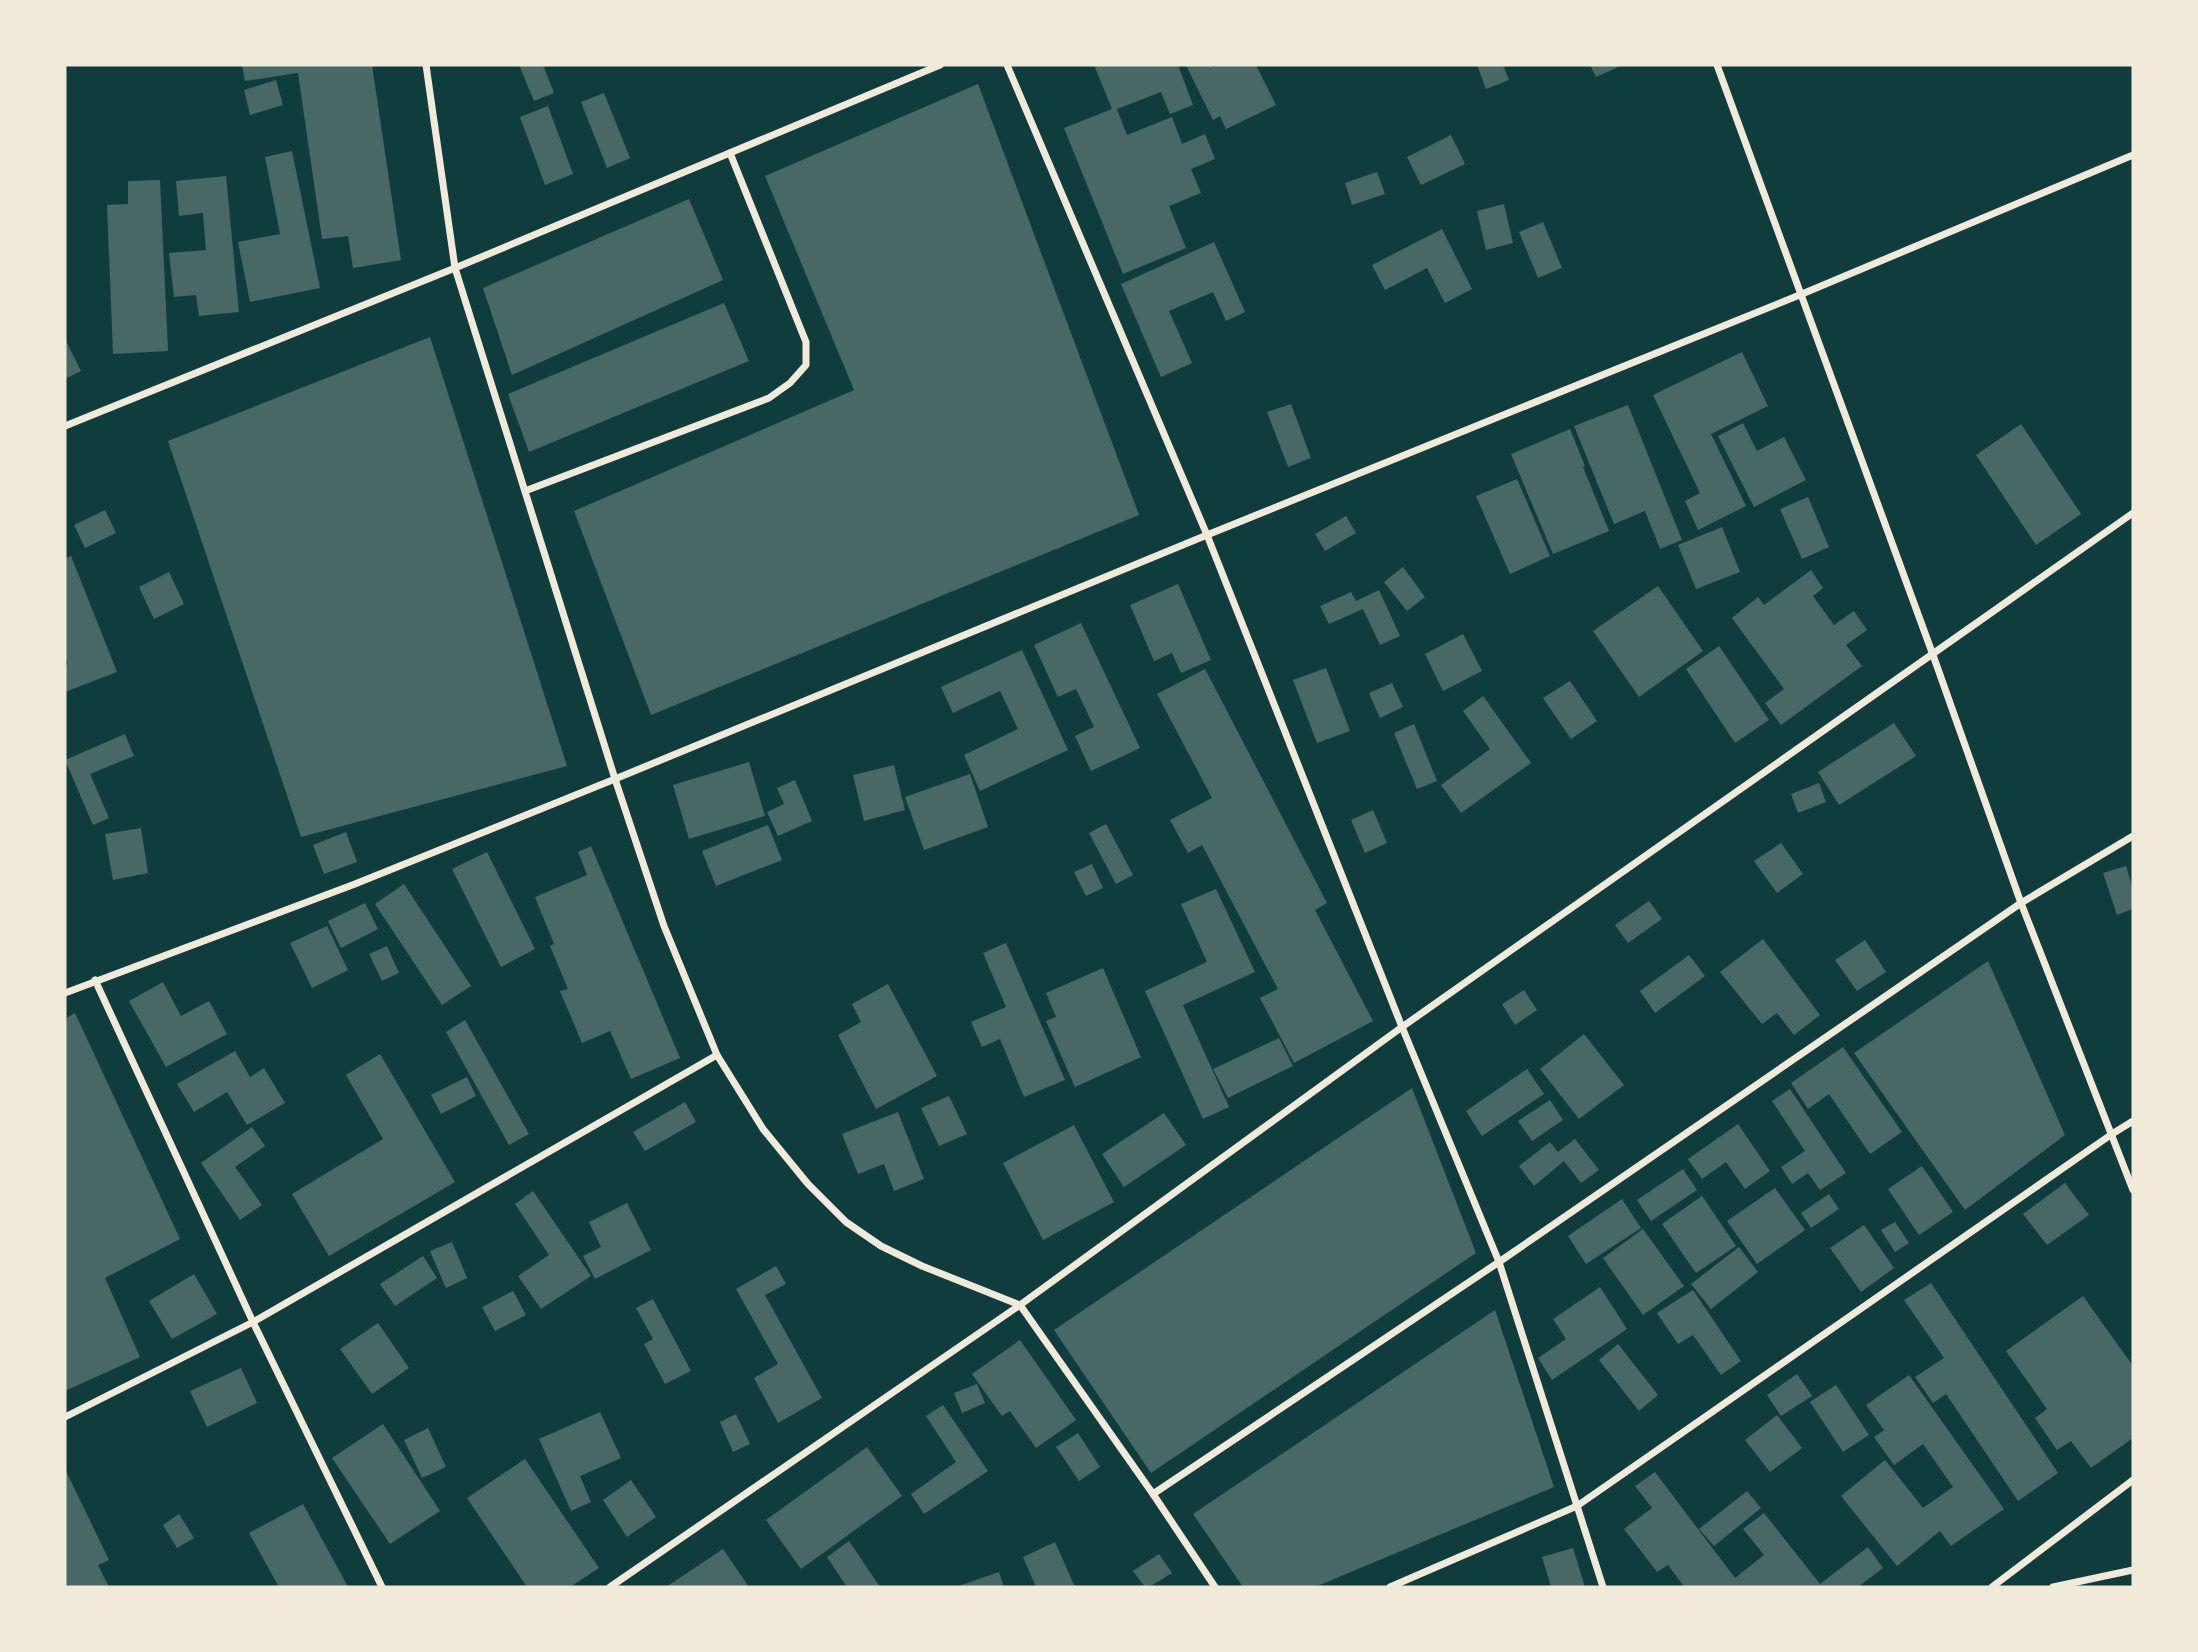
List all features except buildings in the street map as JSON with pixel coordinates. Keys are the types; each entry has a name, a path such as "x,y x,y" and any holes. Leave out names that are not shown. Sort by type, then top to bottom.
{"street":[{"path":"426,65 455,268 615,779 664,926 717,1055 763,1129 808,1184 846,1222 881,1247 1020,1305 1215,1587"},
{"path":"65,426 455,268 940,65"},
{"path":"1007,65 1206,535 1402,1027 1499,1262 1603,1587"},
{"path":"1717,65 2021,903 2133,1190"},
{"path":"524,491 769,398 790,383 806,365 806,342 730,153"},
{"path":"65,993 355,884 615,779 1206,535 1802,294 2133,155"},
{"path":"610,1587 1020,1305 1402,1027 2133,513"},
{"path":"1153,1494 1499,1262 2021,903 2133,836"},
{"path":"95,980 253,1322 382,1587"},
{"path":"65,1417 253,1322 717,1055"},
{"path":"1390,1587 1577,1506 2133,1121"},
{"path":"1992,1587 2133,1480"},
{"path":"2053,1587 2133,1570"}]}
